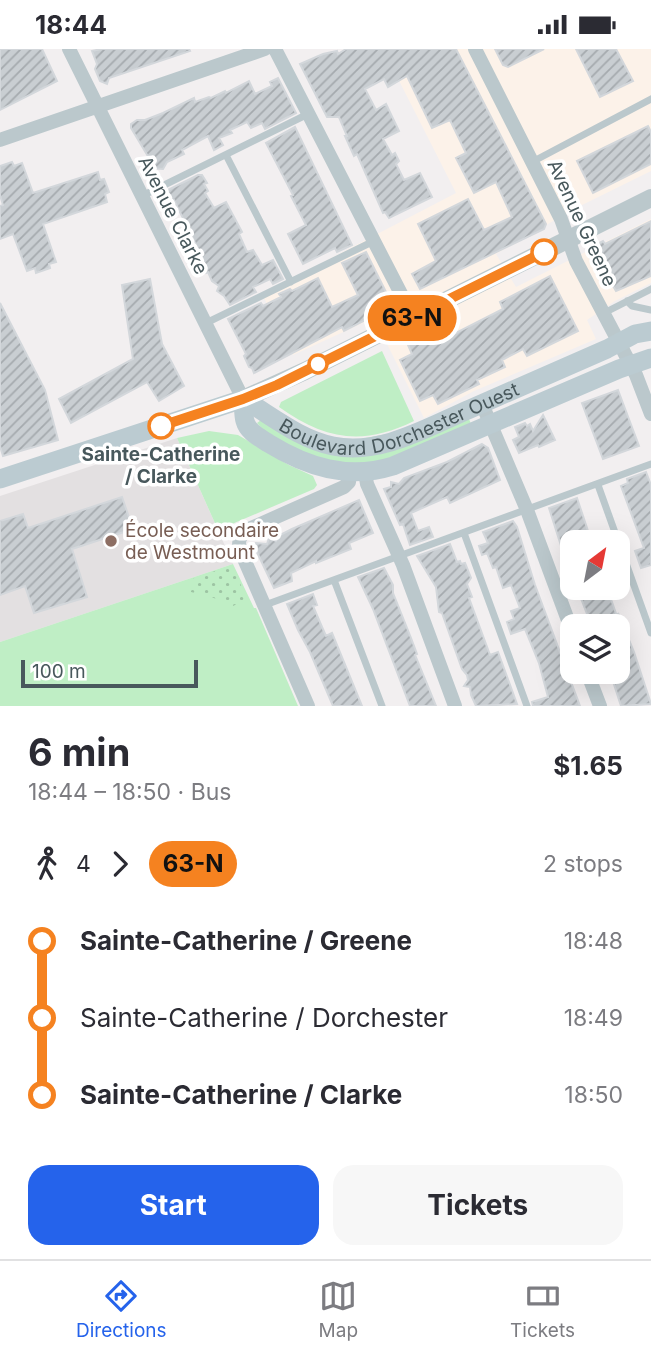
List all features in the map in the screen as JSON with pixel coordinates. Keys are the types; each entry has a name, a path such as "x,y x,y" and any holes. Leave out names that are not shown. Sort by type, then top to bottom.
{"main road":[{"name":"Boulevard Dorchester Ouest","path":"243,399 307,437 324,444 347,448 384,443 482,404 635,334 651,331"},
{"name":"Boulevard Dorchester Ouest","path":"243,399 244,420 257,436 310,465 357,472 393,466 651,358"},
{"path":"0,479 243,399"}],"street":[{"path":"0,140 265,49"},
{"path":"275,49 413,317"},
{"name":"Avenue Greene","path":"475,49 562,219 576,261 631,365 651,414"},
{"name":"Avenue Clarke","path":"71,50 243,399"},
{"path":"243,399 289,379 651,198"},
{"path":"482,404 527,510 566,614"},
{"path":"309,706 240,549 239,538 249,529 344,487 357,472 367,484 399,556 455,706"},
{"path":"592,684 600,706"}],"lane":[{"path":"532,162 651,99"},
{"path":"142,196 308,114"},
{"path":"226,155 291,282"},
{"path":"206,323 374,241"},
{"path":"603,313 651,289"},
{"path":"627,301 632,306 651,310"},
{"path":"264,606 651,464"},
{"path":"598,485 651,633"},
{"path":"464,533 527,706"},
{"path":"334,580 382,706"}],"shaded area":[{"path":"383,49 651,49 651,171 574,209 496,254 516,287 651,219 651,283 615,301 587,320 596,339 474,391 424,418 374,318 293,355 262,294 456,193"},
{"name":"École secondaire de Westmount","path":"177,438 233,564 0,642 0,496"}],"green space":[{"path":"382,351 414,421 378,434 345,436 312,427 279,407 281,402"},
{"path":"469,419 471,424 411,452 368,464 322,461 268,435 257,423 261,420 311,448"},
{"path":"209,431 238,435 313,476 317,485 314,489 218,530 177,438"},
{"path":"233,564 256,608 298,706 0,706 0,642"},
{"path":"232,565 247,599 231,607 214,598 191,592 187,581"}],"building":[{"path":"0,49 42,49 57,81 0,110"},
{"path":"346,49 456,49 546,224 544,229 420,289 412,274 436,261 418,224 468,199 484,230 512,217 496,182 474,193 456,158 466,153 450,120 432,128 407,76 388,87 384,79 365,89 376,110 386,104 399,131 383,139 392,155 395,153 399,161 396,164 404,180 420,173 432,197 389,218 383,213 357,154 354,156 339,117 327,117 300,64 323,54 337,51 338,54"},
{"path":"495,49 544,49 508,67 503,65"},
{"path":"576,49 616,49 633,81 600,97"},
{"path":"92,51 190,51 109,78 107,84 100,81 95,69 97,64"},
{"path":"278,78 296,113 265,129 262,123 251,128 247,122 230,130 232,133 219,138 223,145 214,150 208,136 182,150 184,154 167,162 163,169 149,168 149,158 131,124 194,98 195,102 225,91 226,93 249,81 255,94 272,86 270,82"},
{"path":"648,126 651,132 651,164 593,193 577,161"},
{"path":"295,127 352,245 337,252 335,248 303,264 288,234 306,225 266,143"},
{"path":"12,162 14,166 22,163 33,193 98,172 100,180 104,179 109,192 105,194 107,202 43,224 56,262 49,264 50,268 36,273 35,268 27,271 13,234 0,239 0,206 3,205 0,195 0,166"},
{"path":"202,175 207,183 204,184 208,191 205,193 214,208 226,202 242,232 239,234 247,252 253,250 262,265 273,260 283,279 273,284 270,279 253,287 256,292 230,305 217,291 219,286 212,281 199,261 203,259 174,200 170,202 160,194"},
{"path":"651,221 651,276 616,291 610,281 604,284 586,250 603,241 605,244"},
{"path":"366,252 393,306 344,331 342,327 254,373 228,319 261,303 263,306 281,297 279,294 290,289 292,291 318,278 332,307 358,295 342,263"},
{"path":"550,276 578,331 527,356 523,349 502,360 505,367 477,380 479,384 438,404 433,395 420,401 400,360 412,354 408,345 449,324 454,334 503,309 500,302"},
{"path":"150,279 162,344 184,386 159,401 147,382 71,423 59,399 133,359 122,285"},
{"path":"0,303 45,390 58,440 3,456 0,446"},
{"path":"618,390 639,446 603,459 582,403"},
{"path":"543,415 555,440 519,453 513,440 519,437 515,427 530,424 533,431"},
{"path":"482,444 488,448 500,480 450,503 447,497 411,513 418,531 429,527 433,537 410,545 403,524 400,525 384,489 391,487 391,482 399,484 404,478 447,462"},
{"path":"646,472 651,485 651,565 641,568 635,551 644,548 621,486 628,483 627,479"},
{"path":"122,497 133,529 72,549 87,597 34,613 25,586 0,595 0,521 23,514 28,528"},
{"path":"577,498 588,530 560,530 560,543 549,508"},
{"path":"359,500 373,533 349,543 351,549 291,573 292,581 274,588 255,548 256,543 267,544 269,538 276,541 280,535 292,529"},
{"path":"513,521 517,527 560,652 560,684 572,684 580,706 533,706 532,702 548,697 539,663 525,629 511,634 507,622 514,619 511,611 520,608 511,585 503,588 496,567 493,568 487,553 482,555 479,546 488,543 483,532"},
{"path":"450,544 457,562 465,563 471,578 467,584 472,597 469,598 490,655 498,652 517,704 476,706 470,687 464,686 468,680 467,675 462,669 442,613 439,612 436,587 417,556"},
{"path":"384,568 393,585 393,593 417,654 415,655 436,706 410,706 358,577"},
{"path":"313,594 317,605 313,606 322,627 326,636 332,633 362,706 333,706 298,630 287,604"},
{"path":"582,600 611,600 616,614 587,614"},
{"path":"630,642 651,704 621,706 614,684 630,684"}],"bus line":[{"name":"63-N","path":"161,426 277,385 544,252"}],"place":[{"name":"Sainte-Catherine / Clarke","path":"161,426"},
{"name":"École secondaire de Westmount","path":"111,541"}]}
